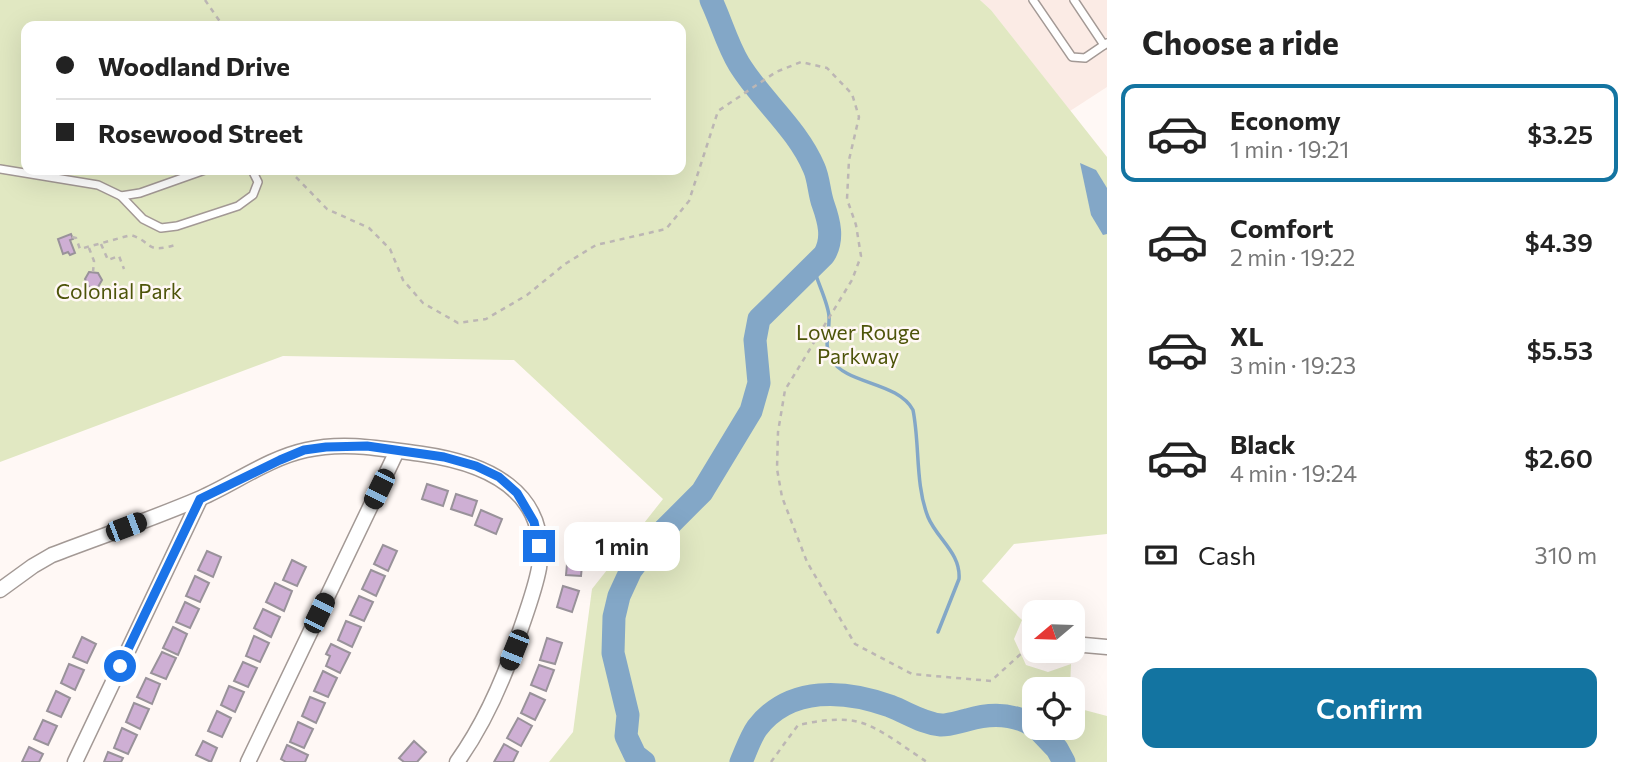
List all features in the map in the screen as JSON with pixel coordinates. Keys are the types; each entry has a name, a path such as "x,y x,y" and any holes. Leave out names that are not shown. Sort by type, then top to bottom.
{"street":[{"path":"0,590 52,555 200,499 304,450 346,445 463,461 499,477 523,501 537,532 538,569 514,650 495,698 457,762"},
{"path":"247,762 397,451"},
{"path":"75,762 200,499"},
{"path":"1085,645 1107,647"}],"lane":[{"path":"1033,0 1072,57 1085,58 1106,44 1074,0"},
{"path":"0,169 21,172"},
{"path":"37,175 98,185 121,196 143,219 161,228 177,226 238,206 253,195 258,182 255,175"},
{"path":"121,196 140,193 191,175"}],"path":[{"path":"205,0 220,21"},
{"path":"294,175 327,209 369,228 390,248 403,280 423,303 458,323 486,319 527,295 565,264 596,245 666,229 688,201 718,111 776,72 801,62 827,68 852,94 859,117 849,160 847,199 856,225 861,257 852,280 785,390 778,432 777,469 782,497 807,562 855,644 912,674 991,681 1022,653"},
{"path":"74,250 131,235 150,247 160,249 175,245"},
{"path":"72,237 76,238 80,248"},
{"path":"102,244 108,260 120,256 124,269"},
{"path":"89,248 94,261 93,272"},
{"path":"771,762 798,725 827,720 860,722 927,762"}],"shaded area":[{"path":"980,0 1107,0 1107,87 1070,111 991,10"}],"green space":[{"name":"Lower Rouge Parkway","path":"0,0 980,0 991,10 1107,157 1107,534 1014,544 982,581 1022,620 1014,639 1022,656 1022,663 1048,672 1071,664 1070,677 1022,677 1022,740 1085,740 1085,710 1107,716 1107,762 549,762 573,732 592,589 663,499 514,360 283,356 0,462"}],"water":[{"path":"1080,163 1096,170 1107,188 1107,234 1103,235 1091,215"}],"building":[{"path":"71,234 73,239 70,240 75,253 63,254 58,239"},
{"path":"89,272 98,273 102,280 98,287 89,287 85,279"},
{"path":"427,484 448,491 443,506 422,499"},
{"path":"456,494 477,501 472,516 451,509"},
{"path":"481,510 502,519 496,534 475,525"},
{"path":"383,545 397,551 388,571 374,564"},
{"path":"207,551 221,557 213,577 198,570"},
{"path":"568,553 583,555 581,576 566,575"},
{"path":"292,560 306,567 297,586 283,580"},
{"path":"371,570 385,576 376,596 362,589"},
{"path":"195,576 209,583 200,602 186,596"},
{"path":"275,583 292,591 284,611 266,602"},
{"path":"563,586 579,591 572,612 557,607"},
{"path":"359,596 373,602 364,621 350,615"},
{"path":"185,602 199,609 190,628 176,622"},
{"path":"263,609 280,617 271,637 254,628"},
{"path":"346,621 361,627 352,647 338,640"},
{"path":"173,627 187,634 178,655 163,648"},
{"path":"254,636 269,643 260,662 246,656"},
{"path":"82,637 96,644 87,663 73,657"},
{"path":"547,638 562,643 555,664 540,660"},
{"path":"331,644 350,653 340,673 326,666 330,656 326,654"},
{"path":"162,652 176,658 166,679 151,673"},
{"path":"243,662 257,668 248,687 234,681"},
{"path":"69,664 84,670 75,690 61,683"},
{"path":"539,665 554,670 546,691 531,685"},
{"path":"323,671 337,678 328,697 314,691"},
{"path":"146,678 160,684 152,704 137,697"},
{"path":"229,686 244,692 235,712 221,705"},
{"path":"56,691 70,698 61,717 47,711"},
{"path":"530,693 545,700 535,720 521,713"},
{"path":"310,697 325,703 316,723 302,716"},
{"path":"134,703 149,709 140,729 126,722"},
{"path":"217,711 231,718 222,737 208,731"},
{"path":"518,718 532,726 521,746 507,738"},
{"path":"43,720 57,726 48,745 34,739"},
{"path":"298,722 313,729 304,748 290,742"},
{"path":"122,728 137,735 128,754 114,748"},
{"path":"203,741 217,748 211,762 196,755"},
{"path":"414,741 426,752 417,762 404,762 399,758"},
{"path":"504,744 518,752 513,762 494,762"},
{"path":"287,745 308,755 305,762 286,762 281,759"},
{"path":"29,747 43,754 39,762 22,762"},
{"path":"108,752 123,758 121,762 104,762"}],"waterway":[{"path":"644,762 635,755 626,736 628,715 613,653 614,617 619,596 631,570 652,542 702,492 751,411 759,383 755,340 759,319 824,255 830,236 817,177 807,154 739,64 711,0"},
{"path":"813,265 828,312 827,343 831,359 848,374 896,393 913,410 924,504 932,525 952,554 959,570 959,579 938,632"},
{"path":"741,762 757,728 770,714 786,704 819,695 873,701 941,725 993,715 1022,720"},
{"path":"1048,740 1064,762"}],"route":[{"path":"120,666 200,499 304,450 346,445 367,446 444,457 476,466 499,477 517,493 534,522 539,546"}],"park label":[{"name":"Colonial Park","path":"119,290"}]}
